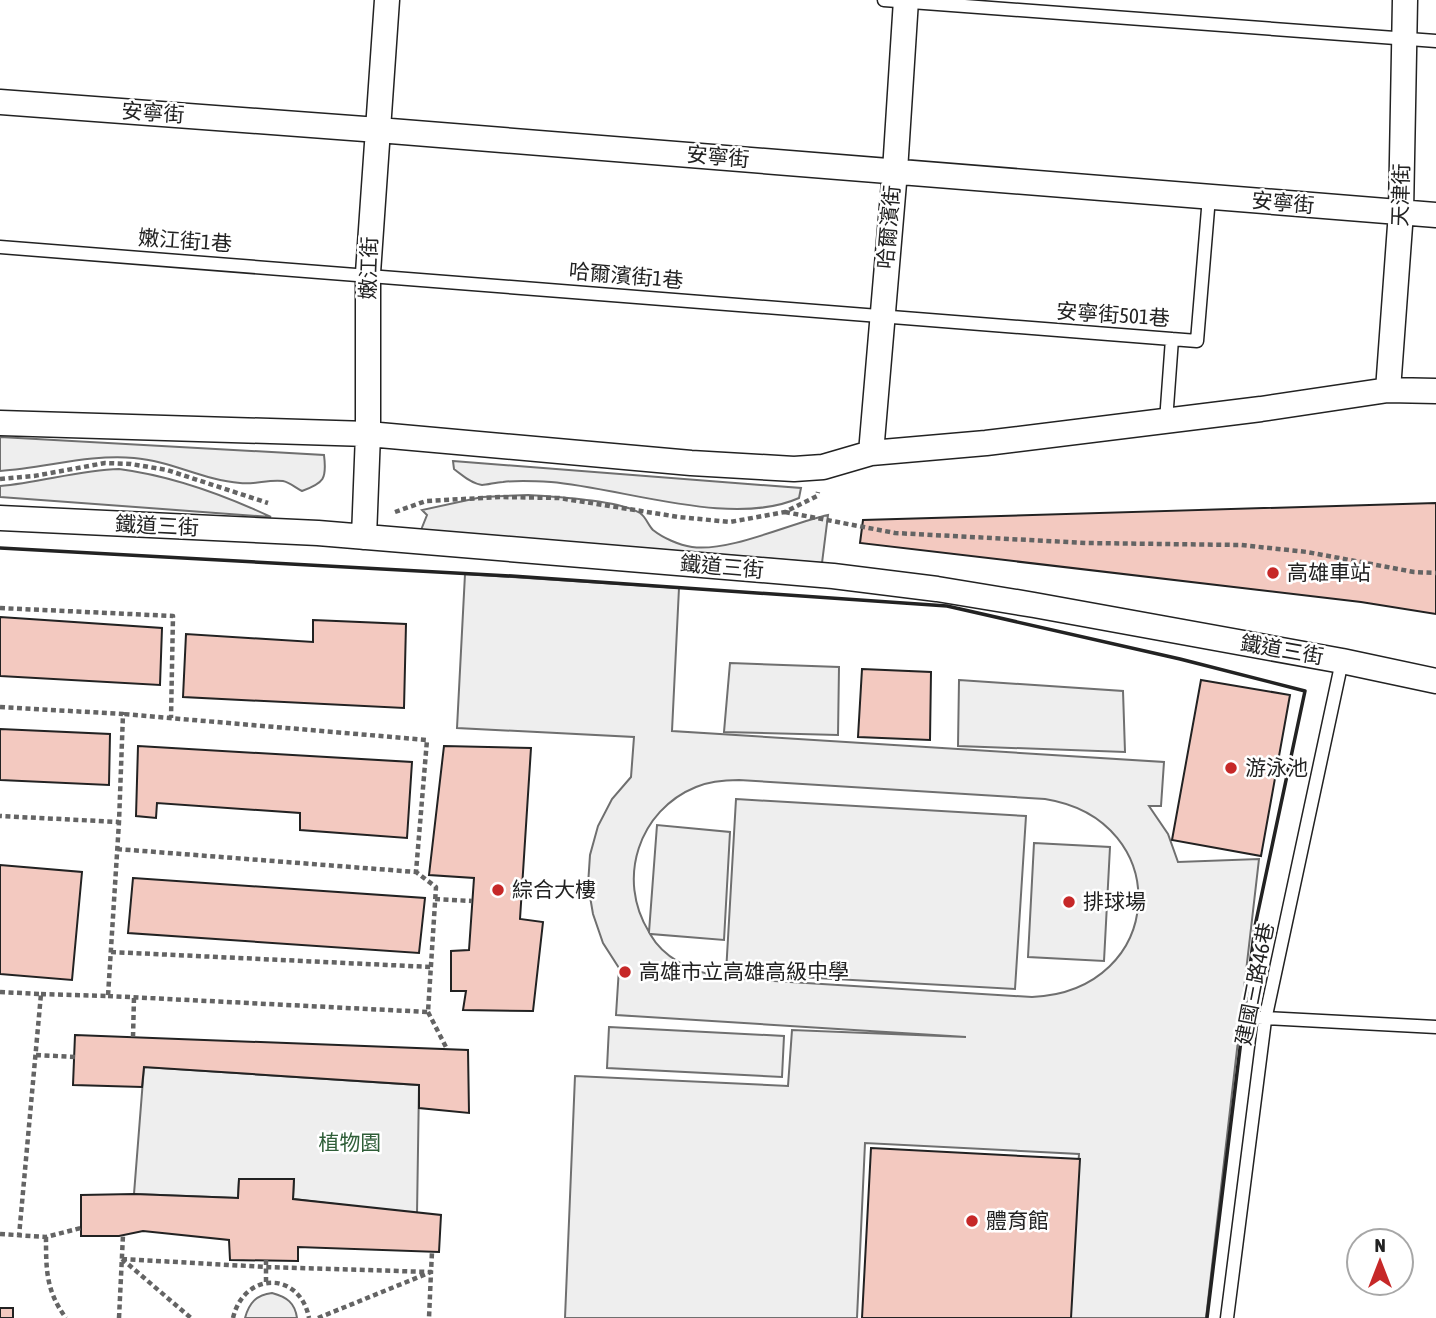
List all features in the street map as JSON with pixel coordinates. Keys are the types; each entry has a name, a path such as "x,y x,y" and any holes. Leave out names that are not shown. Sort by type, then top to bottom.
{"street":[{"name":"嫩江街","path":"364,537 368,433 368,273 387,0"},
{"name":"天津街","path":"1388,390 1401,212 1405,0"},
{"name":"哈爾濱街","path":"871,453 895,171 898,1"},
{"name":"安寧街","path":"0,102 1436,215"},
{"path":"0,423 368,433 691,463 794,469 823,467 871,453 986,443 1388,390 1436,391"},
{"name":"鐵道三街","path":"0,519 364,537 833,576 937,589 1342,661 1436,681"}],"lane":[{"path":"898,1 1436,41"},
{"name":"安寧街501巷","path":"881,318 1197,341 1209,197"},
{"name":"嫩江街1巷","path":"0,247 368,273"},
{"name":"哈爾濱街1巷","path":"368,273 881,318"},
{"path":"1166,421 1172,339"},
{"name":"建國三路46巷","path":"1227,1318 1265,1020 1342,661"},
{"path":"1245,1017 1436,1027"}],"path":[{"path":"0,479 34,476 105,463 131,464 167,470 277,505"},
{"path":"394,512 426,501 501,497 559,498 679,517 730,522 785,512 817,496 823,467"},
{"path":"785,512 895,533 1086,543 1241,545 1307,552 1414,572 1436,573"},
{"path":"0,608 173,615 171,718"},
{"path":"0,707 123,714 427,740 416,873"},
{"path":"108,996 123,714"},
{"path":"0,816 119,822"},
{"path":"117,849 416,873 436,887 428,1012 447,1049"},
{"path":"435,899 472,901"},
{"path":"111,952 431,967"},
{"path":"0,992 428,1012"},
{"path":"19,1236 41,994"},
{"path":"133,1037 134,997"},
{"path":"36,1055 75,1057"},
{"path":"0,1234 46,1237 81,1228"},
{"path":"119,1318 123,1235"},
{"path":"46,1237 46,1272 54,1302 66,1318"},
{"path":"429,1318 432,1252"},
{"path":"122,1259 431,1272"},
{"path":"122,1259 191,1318"},
{"path":"265,1260 265,1284"},
{"path":"318,1318 431,1272"},
{"path":"233,1318 236,1305 245,1293 257,1285 272,1283 287,1286 299,1295 307,1307 309,1318"}],"green space":[{"path":"0,437 324,455 325,470 319,482 302,491 283,481 226,481 134,458 100,458 0,471"},
{"path":"453,461 801,488 799,498 772,506 710,508 551,482 515,481 482,485 454,469"},
{"path":"119,469 159,476 197,487 271,517 0,497 0,486"},
{"path":"528,495 586,500 630,509 640,513 661,536 692,547 741,541 828,515 822,563 421,530 427,515 422,510 482,497"},
{"path":"465,574 679,588 672,731 1164,762 1161,806 1149,806 1168,834 1178,862 1259,859 1206,1318 1067,1318 1079,1154 865,1143 857,1318 565,1318 575,1076 788,1086 792,1030 966,1037 616,1015 619,968 603,943 593,914 588,885 590,855 598,826 612,799 631,777 634,737 457,728","holes":["739,780 1045,799 1088,813 1117,838 1134,869 1138,904 1130,937 1109,966 1077,988 1032,997 726,978 683,965 665,952 650,934 724,940 730,832 657,825 649,932 639,911 634,890 634,869 647,829 660,812 676,798 707,783"]},
{"path":"730,663 839,667 838,735 724,732"},
{"path":"959,680 1123,691 1125,752 958,746"},
{"path":"736,799 1026,816 1015,989 726,973"},
{"name":"排球場","path":"1034,843 1110,847 1104,961 1028,957"},
{"path":"609,1027 784,1036 782,1077 607,1068"},
{"name":"植物園","path":"144,1067 419,1085 417,1214 293,1199 294,1179 239,1179 238,1198 134,1194"},
{"path":"272,1293 289,1301 297,1318 245,1318 254,1301"}],"building":[{"name":"高雄車站","path":"1436,503 1436,614 1361,602 860,543 863,520"},
{"path":"0,617 162,628 160,685 0,676"},
{"path":"313,620 406,624 404,708 183,697 186,634 313,642"},
{"path":"862,669 931,672 930,740 858,737"},
{"name":"游泳池","path":"1201,680 1290,695 1261,856 1172,840"},
{"path":"0,729 110,734 109,785 0,780"},
{"path":"138,746 412,762 407,838 300,830 300,813 157,803 156,818 136,816"},
{"name":"綜合大樓","path":"444,746 531,748 520,919 543,922 533,1011 463,1010 466,991 451,991 451,951 469,950 474,878 429,875"},
{"path":"0,865 82,872 72,980 0,974"},
{"path":"133,878 425,898 419,953 128,933"},
{"path":"75,1035 468,1050 469,1113 419,1108 419,1085 144,1067 142,1087 73,1085"},
{"name":"體育館","path":"871,1148 1080,1159 1071,1318 862,1318"},
{"path":"239,1179 294,1179 293,1199 441,1215 439,1252 298,1247 298,1261 230,1260 229,1240 143,1231 119,1236 81,1236 81,1195 238,1198"},
{"path":"0,1308 13,1308 13,1318 0,1318"}],"wall":[{"path":"0,548 512,576 947,606 1180,659 1305,691 1255,926 1207,1318"}],"place":[{"name":"高雄車站","path":"1273,573"},
{"name":"游泳池","path":"1231,768"},
{"name":"綜合大樓","path":"498,890"},
{"name":"排球場","path":"1069,902"},
{"name":"高雄市立高雄高級中學","path":"625,972"},
{"name":"體育館","path":"972,1221"}]}
